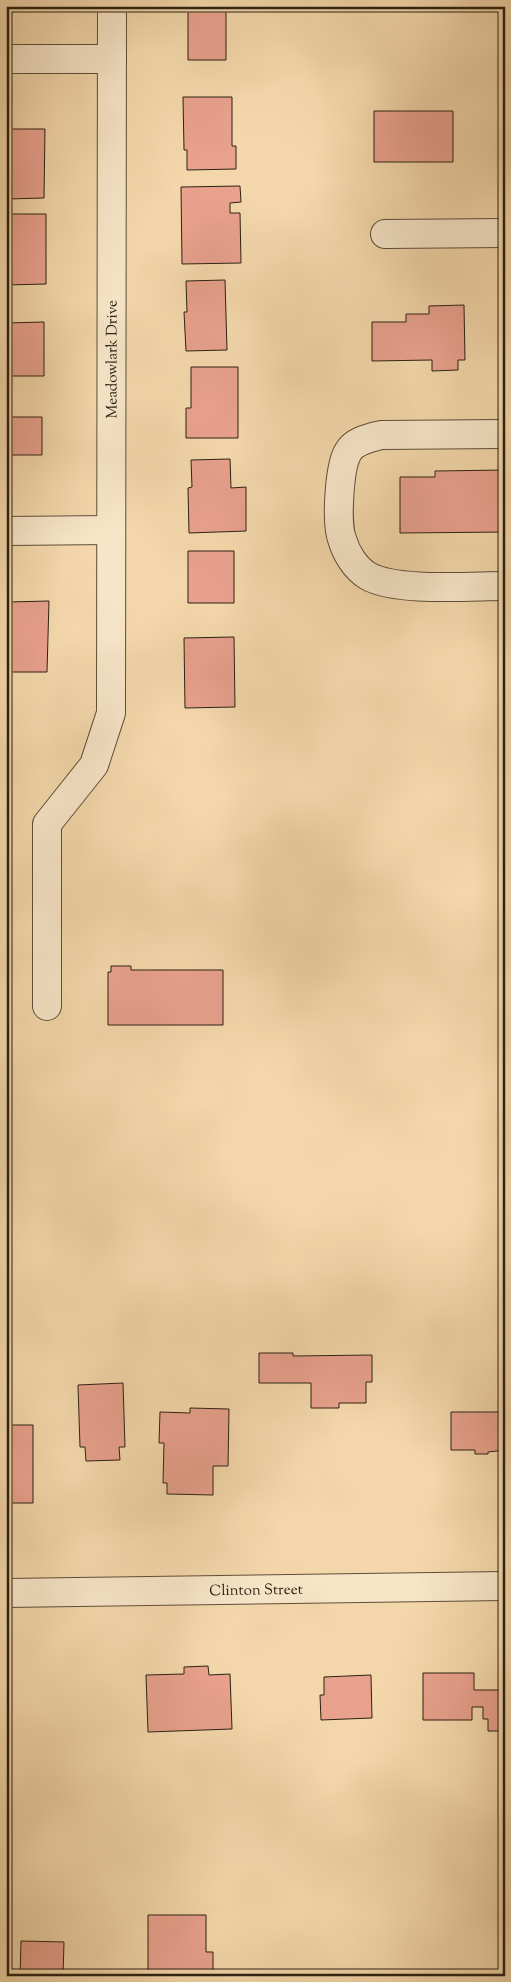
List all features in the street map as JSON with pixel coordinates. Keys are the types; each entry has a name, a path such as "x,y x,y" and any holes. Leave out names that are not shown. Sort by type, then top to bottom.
{"street":[{"name":"Meadowlark Drive","path":"47,1006 47,824 94,765 111,713 112,6"},
{"path":"6,59 112,59"},
{"path":"385,234 505,233"},
{"path":"505,434 381,435 367,438 348,452 340,474 340,531 342,541 351,559 367,575 381,582 400,585 505,586"},
{"path":"6,531 110,530"},
{"name":"Clinton Street","path":"6,1593 505,1586"}],"building":[{"path":"188,9 226,9 226,60 188,60"},
{"path":"183,97 232,97 232,146 236,146 236,169 187,170 187,150 184,150"},
{"path":"374,111 453,111 453,162 374,162"},
{"path":"505,111 505,162 504,162"},
{"path":"6,129 45,129 44,198 6,199"},
{"path":"240,186 241,202 230,203 230,213 240,213 241,263 182,264 181,187"},
{"path":"6,214 46,214 46,284 6,285"},
{"path":"225,280 227,350 186,351 184,312 187,312 186,281"},
{"path":"464,305 465,360 458,360 458,370 432,371 432,360 372,361 372,322 406,322 406,314 429,314 429,306"},
{"path":"44,322 44,376 6,376 6,323"},
{"path":"191,367 238,367 238,438 186,438 186,408 191,408"},
{"path":"6,417 42,417 42,455 6,455"},
{"path":"230,459 231,488 246,487 246,531 189,533 188,488 192,487 191,460"},
{"path":"505,470 505,532 400,533 400,477 435,477 435,471"},
{"path":"188,551 234,551 234,603 188,603"},
{"path":"49,601 47,672 9,672 8,602"},
{"path":"234,637 235,707 185,708 184,638"},
{"path":"111,966 131,966 131,970 223,970 223,1025 108,1025 108,972 111,972"},
{"path":"259,1353 293,1353 293,1356 372,1355 372,1382 366,1382 366,1403 339,1403 339,1408 311,1408 311,1383 259,1383"},
{"path":"123,1383 125,1447 119,1447 120,1460 86,1461 85,1447 80,1447 78,1385"},
{"path":"190,1408 229,1409 228,1466 213,1466 213,1495 167,1494 167,1483 163,1483 164,1443 159,1443 160,1412 190,1413"},
{"path":"451,1412 503,1412 505,1414 505,1450 488,1452 488,1454 475,1454 475,1450 451,1450"},
{"path":"6,1425 33,1425 33,1503 6,1503"},
{"path":"208,1666 209,1675 230,1674 232,1729 148,1732 146,1675 184,1674 184,1667"},
{"path":"423,1673 474,1673 474,1690 505,1690 505,1731 488,1731 488,1719 483,1719 483,1707 472,1707 472,1720 423,1720"},
{"path":"371,1675 372,1718 321,1720 320,1695 324,1695 324,1677"},
{"path":"148,1915 206,1915 206,1952 213,1952 213,1976 148,1976"},
{"path":"21,1941 64,1942 63,1976 20,1976"}]}
